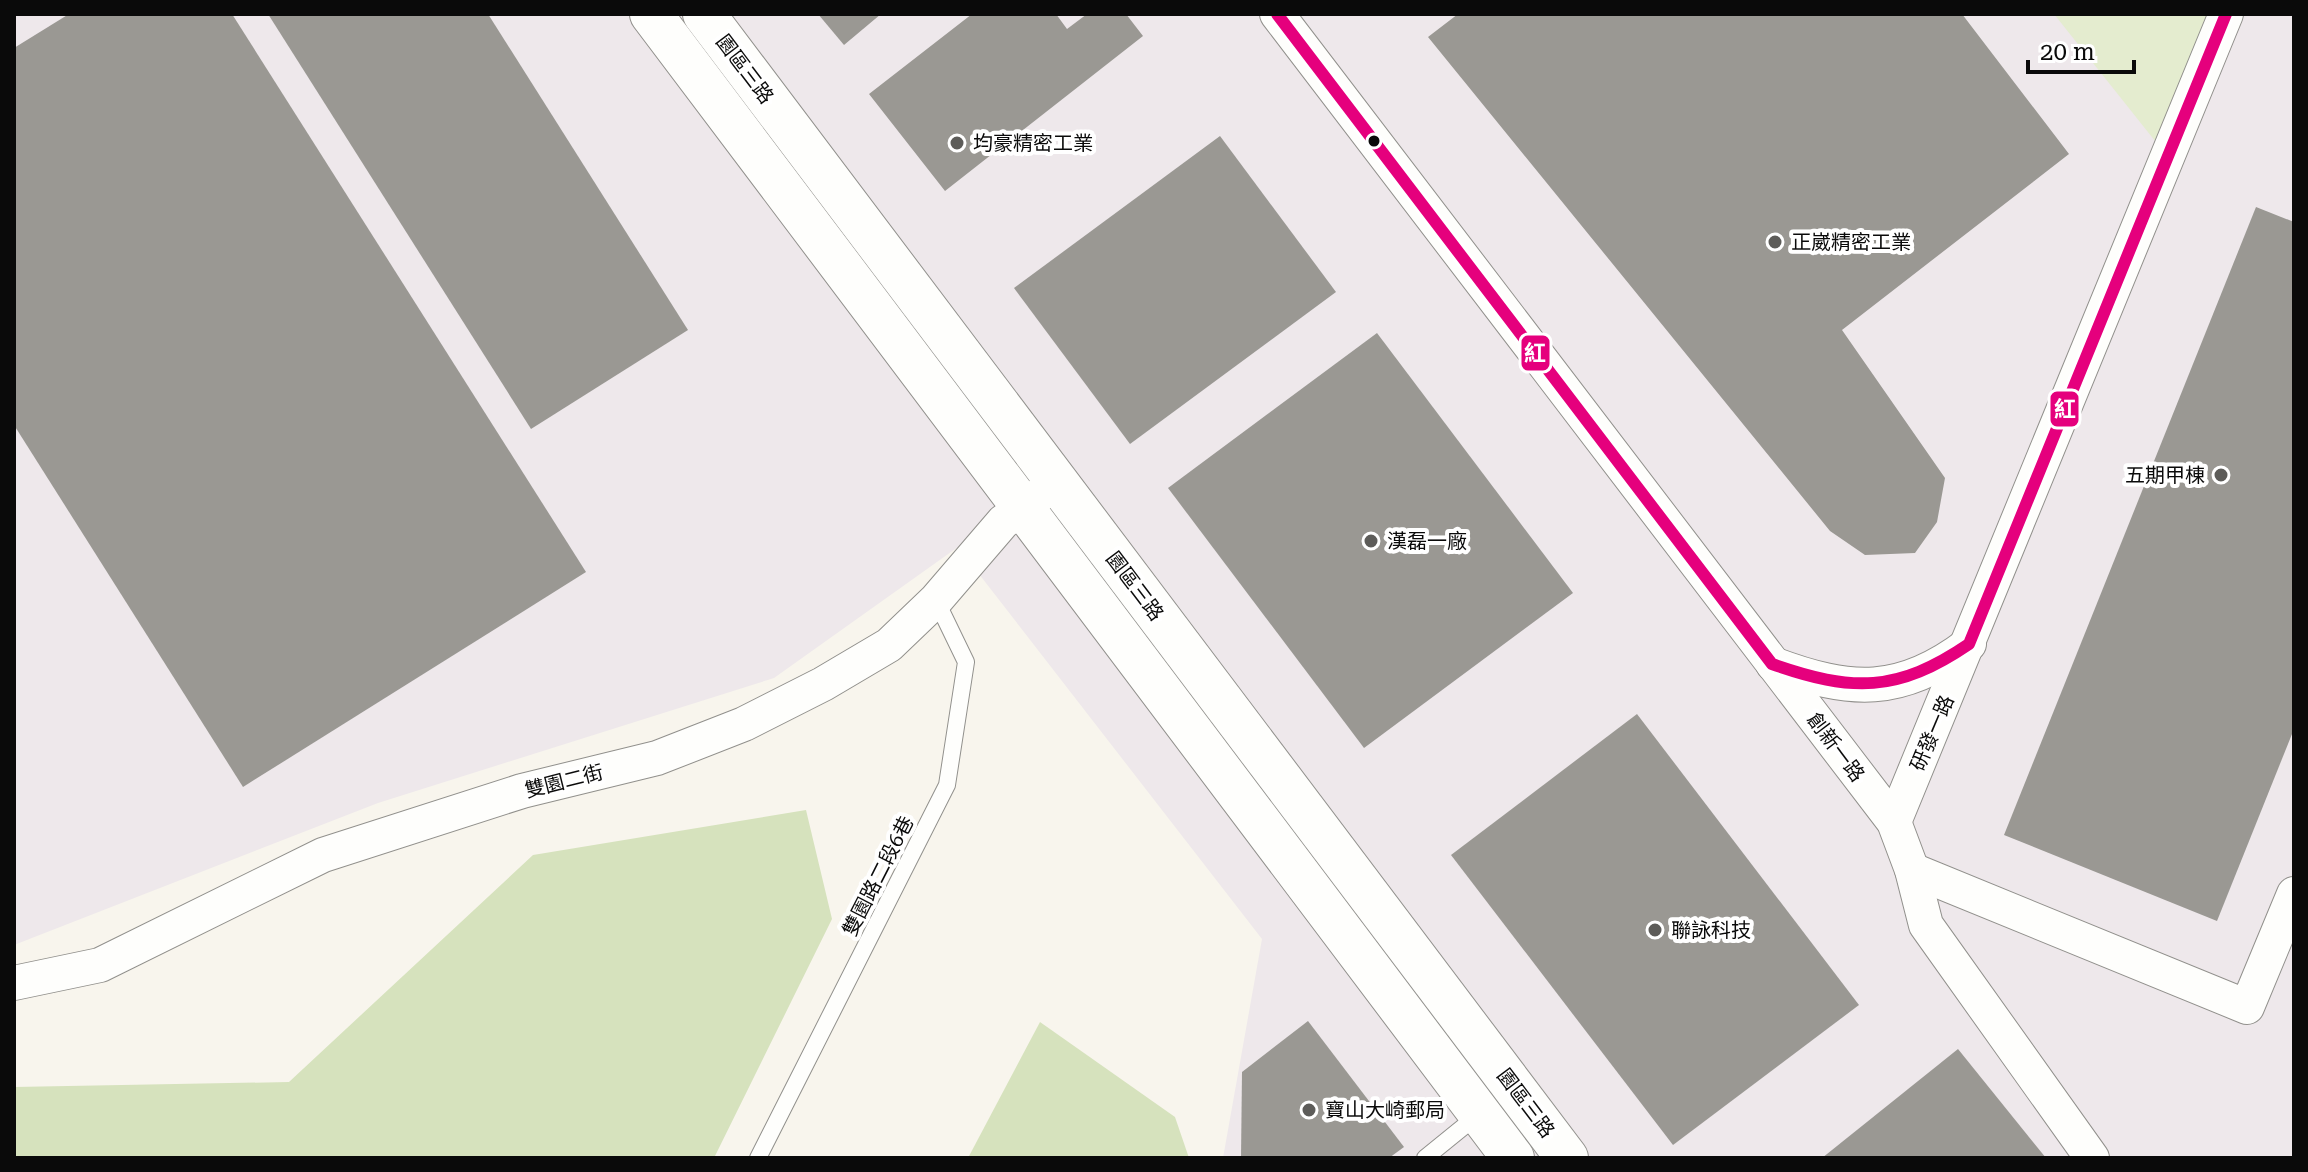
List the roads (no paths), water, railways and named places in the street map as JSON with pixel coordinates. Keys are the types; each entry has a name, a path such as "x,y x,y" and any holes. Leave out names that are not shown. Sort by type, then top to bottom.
{"street":[{"name":"園區三路","path":"651,14 1041,494"},
{"name":"園區三路","path":"704,14 1041,494 1497,1100 1567,1158"},
{"name":"創新一路","path":"1277,14 1894,822 1912,870 1926,925 2092,1158"},
{"name":"研發一路","path":"1894,822 2226,14"},
{"name":"雙園二街","path":"14,983 100,965 323,855 522,791 657,758 744,724 823,684 889,645 936,600 1003,522 1041,494"},
{"name":"研發一路","path":"1772,664 1818,681 1856,687 1905,681 1942,665 1969,644"},
{"path":"1912,870 2247,1007 2294,894"},
{"name":"園區三路","path":"1497,1100 1513,1158"}],"lane":[{"name":"雙園路二段6巷","path":"758,1158 947,785 966,662 936,600"},
{"path":"1425,1158 1497,1100"}],"place":[{"name":"均豪精密工業","path":"957,143"},
{"name":"正崴精密工業","path":"1775,242"},
{"name":"五期甲棟","path":"2221,475"},
{"name":"漢磊一廠","path":"1371,541"},
{"name":"聯詠科技","path":"1655,930"},
{"name":"寶山大崎郵局","path":"1309,1110"}]}
